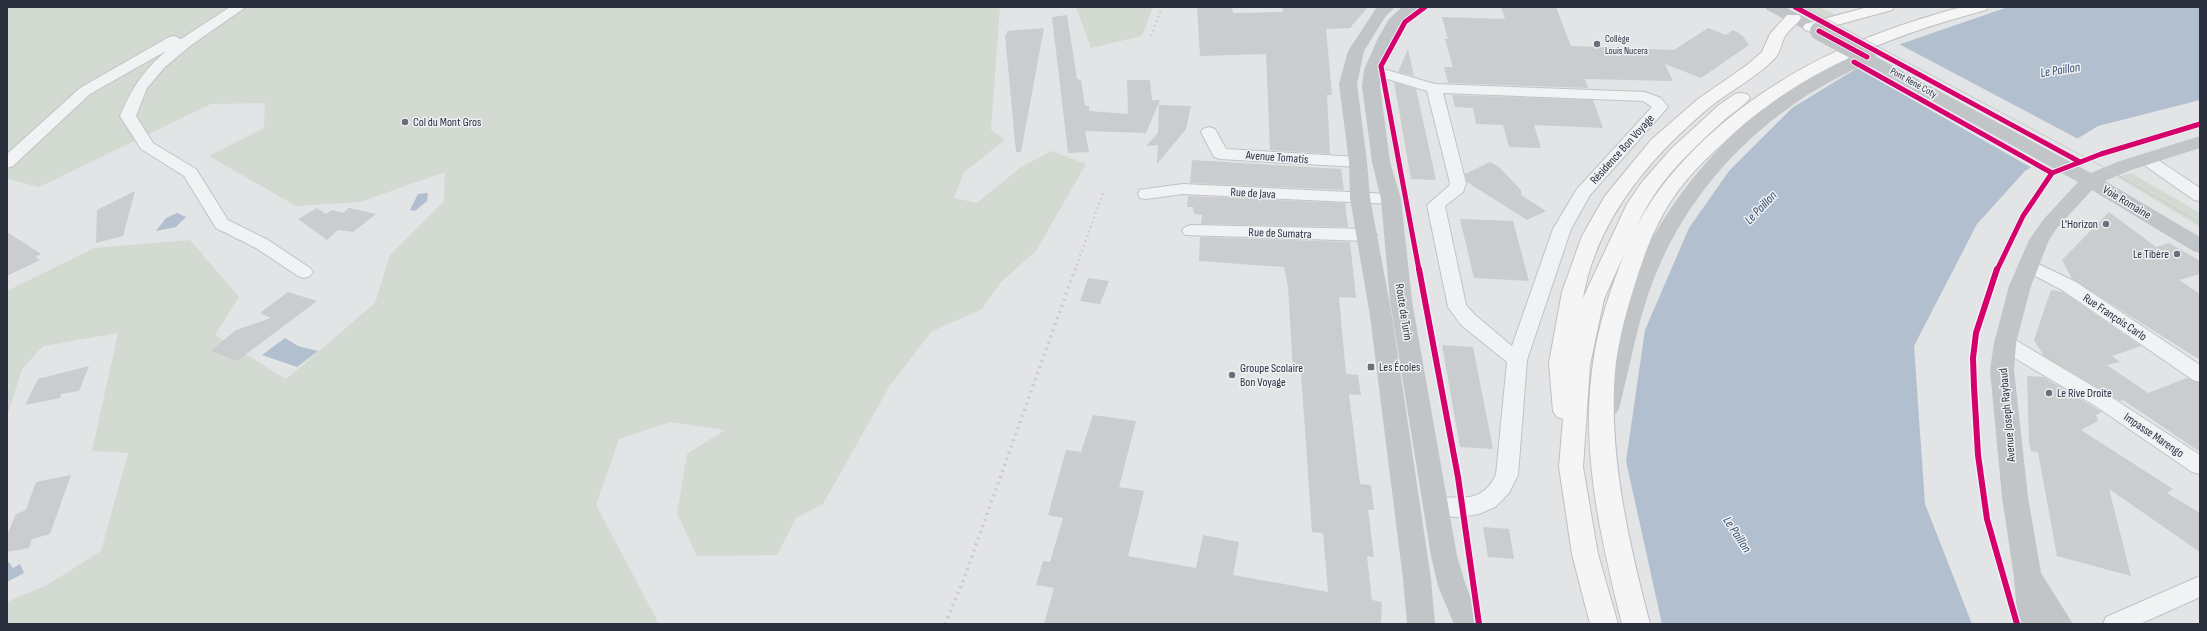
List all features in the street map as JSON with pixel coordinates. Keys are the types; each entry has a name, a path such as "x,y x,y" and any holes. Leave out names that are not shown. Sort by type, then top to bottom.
{"main road":[{"name":"Route de Turin","path":"1387,7 1379,14 1356,51 1348,84 1358,162 1360,198 1368,235 1417,579 1421,624"},
{"name":"Route de Turin","path":"1412,7 1395,22 1372,70 1371,86 1380,162 1391,199 1401,301 1444,556 1452,586 1468,624"},
{"name":"Pont René Coty","path":"1773,7 2053,159"},
{"path":"1815,29 1886,7"},
{"path":"1571,466 1579,365 1593,299 1637,204 1649,186 1678,153 1725,109 1768,79 1842,40 1875,27 1940,7"},
{"path":"1636,624 1618,555 1602,428 1602,387 1607,349 1617,305 1632,259 1656,210 1667,192 1696,159 1741,115 1782,85 1854,47 1946,15 1980,7"},
{"path":"1604,624 1584,554 1571,466 1560,362 1573,292 1592,236 1615,196 1658,144 1698,108 1753,69 1770,54 1778,34 1793,18"},
{"path":"1602,428 1638,292 1667,229 1711,166 1756,122 1798,90 1867,57"},
{"path":"2090,181 2146,159 2200,142"},
{"name":"Voie Romaine","path":"2053,159 2200,246"},
{"name":"Avenue Joseph Raybaud","path":"2035,624 2031,614 2028,577 2015,497 2002,370 2005,343 2028,265 2039,240 2050,224 2090,181"},
{"name":"Avenue Joseph Raybaud","path":"2028,577 2059,624"}],"street":[{"path":"7,163 85,91 141,60 224,7"},
{"path":"239,7 204,30 165,59 140,88 128,116 147,146 190,173 222,224 262,244 304,272"},
{"name":"Résidence Bon Voyage","path":"1372,70 1434,88 1645,97 1656,102 1660,107 1583,193 1562,229 1518,360 1507,475 1501,488 1492,500 1465,509 1436,507"},
{"path":"1434,88 1458,183 1457,188 1436,205 1457,307 1468,320 1518,360"},
{"name":"Avenue Tomatis","path":"1209,132 1220,154 1358,162"},
{"path":"2146,159 2200,196"},
{"name":"Rue de Java","path":"1146,194 1183,189 1391,199"},
{"name":"Rue de Sumatra","path":"1191,231 1368,235"},
{"name":"Rue François Carlo","path":"2028,265 2069,286 2200,375"},
{"name":"Impasse Marengo","path":"2005,343 2060,373 2138,423 2200,466"},
{"path":"2115,624 2200,586"}],"shaded area":[{"path":"7,7 1000,7 991,130 1005,140 964,172 954,198 977,203 1021,167 1052,151 1086,164 1036,251 1001,282 982,309 931,332 889,387 823,504 796,518 777,555 697,556 677,513 687,454 725,430 670,422 619,439 596,505 659,624 7,624 7,602 47,585 101,551 128,453 92,451 118,333 43,346 22,369 7,417 7,291 94,248 190,240 239,297 215,335 286,379 375,303 390,255 444,201 445,172 360,202 296,206 209,156 264,128 265,103 211,104 39,187 7,179"},
{"path":"1076,7 1153,7 1142,36 1091,48"},
{"path":"1797,7 1820,7 1837,16 1821,19"},
{"path":"2131,173 2200,213 2200,227 2117,177"}],"water":[{"name":"Le Paillon","path":"2008,7 2200,7 2200,100 2098,126 2025,171 1977,224 1914,346 1925,504 1972,624 1662,624 1626,461 1645,330 1689,228 1729,171 1792,108 1892,47"},
{"path":"428,193 427,201 415,211 410,210 418,194"},
{"path":"177,213 186,217 176,227 156,231 166,218"},
{"path":"285,338 298,346 318,351 297,367 262,355"},
{"path":"7,560 13,568 20,564 24,573 7,582"}],"pier":[{"path":"1897,43 2080,140 2032,168 1855,67"}],"building":[{"path":"1197,7 1232,7 1233,13 1283,12 1282,7 1368,7 1350,28 1326,29 1332,95 1327,95 1330,154 1270,150 1266,54 1200,56"},
{"name":"Collège Louis Nucera","path":"1501,7 1556,7 1571,46 1674,50 1708,28 1726,35 1733,30 1742,35 1749,45 1701,78 1665,64 1673,81 1585,79 1588,88 1448,83 1444,67 1453,67 1445,39 1448,39 1442,17 1505,19"},
{"path":"1067,15 1077,79 1081,80 1085,106 1089,106 1089,111 1128,114 1127,80 1150,80 1152,100 1160,100 1146,133 1085,131 1089,152 1068,153 1052,17"},
{"path":"1044,28 1021,152 1016,152 1005,35 1007,34 1007,31"},
{"path":"1408,49 1414,76 1398,72"},
{"path":"1394,82 1416,89 1436,180 1411,179"},
{"path":"1452,95 1593,100 1603,128 1534,125 1541,148 1509,147 1503,125 1476,124 1473,108 1455,107"},
{"path":"1159,105 1191,106 1186,129 1157,164 1158,145 1146,146 1158,133"},
{"path":"1192,160 1341,169 1344,190 1190,183"},
{"path":"1490,162 1499,167 1521,190 1521,195 1546,211 1527,220 1467,182 1465,174"},
{"path":"135,191 123,236 96,243 97,210"},
{"path":"1188,196 1345,203 1348,227 1201,224 1202,215 1194,214 1193,207 1187,207"},
{"path":"317,208 326,214 332,210 343,213 349,208 376,214 353,232 338,230 327,240 298,219"},
{"path":"2109,212 2156,247 2169,243 2200,261 2200,274 2179,280 2200,294 2200,360 2072,279 2062,260"},
{"path":"1460,219 1513,221 1529,281 1474,278"},
{"path":"7,232 41,254 35,257 40,260 7,276"},
{"path":"1200,237 1350,242 1356,298 1339,297 1346,374 1358,375 1361,395 1349,394 1360,484 1371,485 1374,510 1368,510 1374,557 1367,556 1372,600 1382,602 1381,624 1044,624 1054,588 1036,585 1043,561 1050,562 1063,518 1048,515 1066,450 1081,452 1093,415 1136,421 1119,487 1144,491 1128,556 1196,568 1203,535 1239,542 1233,575 1328,592 1323,533 1312,532 1301,372 1293,371 1288,287 1284,267 1199,261"},
{"path":"1088,278 1109,281 1100,304 1080,301"},
{"path":"2051,290 2063,292 2141,346 2112,356 2120,362 2107,365 2148,393 2187,378 2200,383 2200,452 2123,400 2120,401 2044,356 2034,340"},
{"path":"288,292 317,301 237,361 211,351 236,330 271,318 260,313"},
{"path":"1442,345 1473,347 1493,449 1460,447"},
{"path":"89,366 79,391 61,394 60,398 25,405 38,379"},
{"path":"2027,376 2043,377 2102,412 2096,415 2098,421 2081,430 2173,489 2167,493 2200,513 2200,552 2109,489 2131,576 2057,556 2038,452 2031,451 2029,441"},
{"path":"71,475 50,534 32,539 29,548 7,552 7,535 16,514 26,510 36,482"},
{"path":"1483,527 1509,529 1514,559 1488,557"}],"tram line":[{"path":"1804,7 2111,171 2200,223"}],"railway":[{"path":"1151,36 1162,7"},
{"path":"1075,270 1103,193"},
{"path":"945,624 963,581 1075,269"}],"cycle path":[{"path":"1425,7 1405,22 1381,66 1458,477 1479,624"},
{"path":"1795,7 2080,162"},
{"path":"1819,31 1867,57"},
{"path":"1854,62 2052,173"},
{"path":"2017,624 1999,566 1987,519 1978,455 1974,387 1973,358 1976,333 1997,270 2023,216 2052,173 2101,154 2200,124"}],"place":[{"name":"Collège Louis Nucera","path":"1597,44"},
{"name":"Col du Mont Gros","path":"405,122"},
{"name":"L'Horizon","path":"2106,224"},
{"name":"Le Tibère","path":"2177,254"},
{"name":"Les Écoles","path":"1371,367"},
{"name":"Groupe Scolaire Bon Voyage","path":"1232,375"},
{"name":"Le Rive Droite","path":"2049,393"}]}
